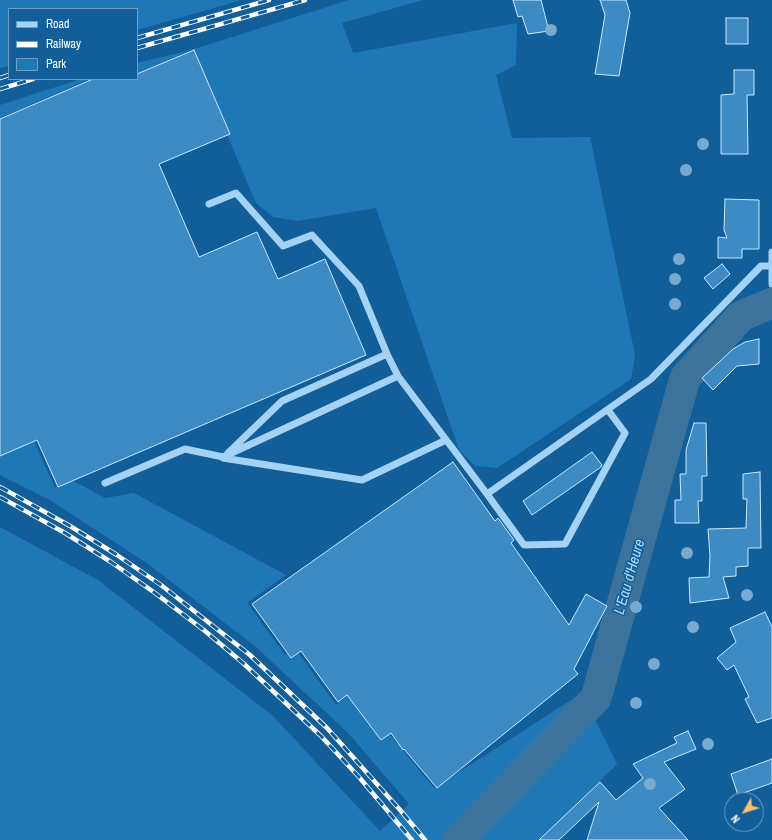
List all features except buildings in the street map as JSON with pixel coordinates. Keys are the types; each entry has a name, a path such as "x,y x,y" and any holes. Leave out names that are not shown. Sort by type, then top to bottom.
{"street":[{"path":"209,204 236,193 283,246 312,235 359,286 387,354 398,376 524,545 565,544 625,432 608,410"},
{"path":"772,252 772,284"},
{"path":"487,494 651,379 761,266 772,266"},
{"path":"223,458 282,401 387,354"},
{"path":"223,458 398,376"},
{"path":"105,482 185,449 223,458 362,480 446,440"}],"green space":[{"path":"0,0 242,0 138,30 138,8 8,8 8,66 0,68"},
{"path":"349,0 423,0 342,23 353,53 517,23 516,65 496,75 512,138 590,137 635,355 631,379 497,468 475,466 459,450 376,208 297,221 273,217 256,203 191,50"},
{"path":"191,50 138,74 138,63"},
{"path":"78,80 87,80 0,118 0,105"},
{"path":"33,439 55,488 72,480 105,498 134,493 286,575 247,603 285,655 295,648 336,705 357,689 386,730 434,788 582,693 617,764 541,840 0,840 0,527 98,580 273,716 380,831 409,804 349,734 256,647 148,564 50,500 0,475 0,453"}],"waterway":[{"name":"L'Eau d'Heure","path":"458,840 596,698 685,378 741,316 772,303"}],"railway":[{"path":"138,38 269,0"},
{"path":"138,48 305,0"},
{"path":"0,78 8,75"},
{"path":"0,89 30,80"},
{"path":"0,487 70,526 117,555 161,585 250,655 327,728 425,840"},
{"path":"0,497 65,533 111,562 205,631 243,663 321,736 359,777 412,840"}]}
